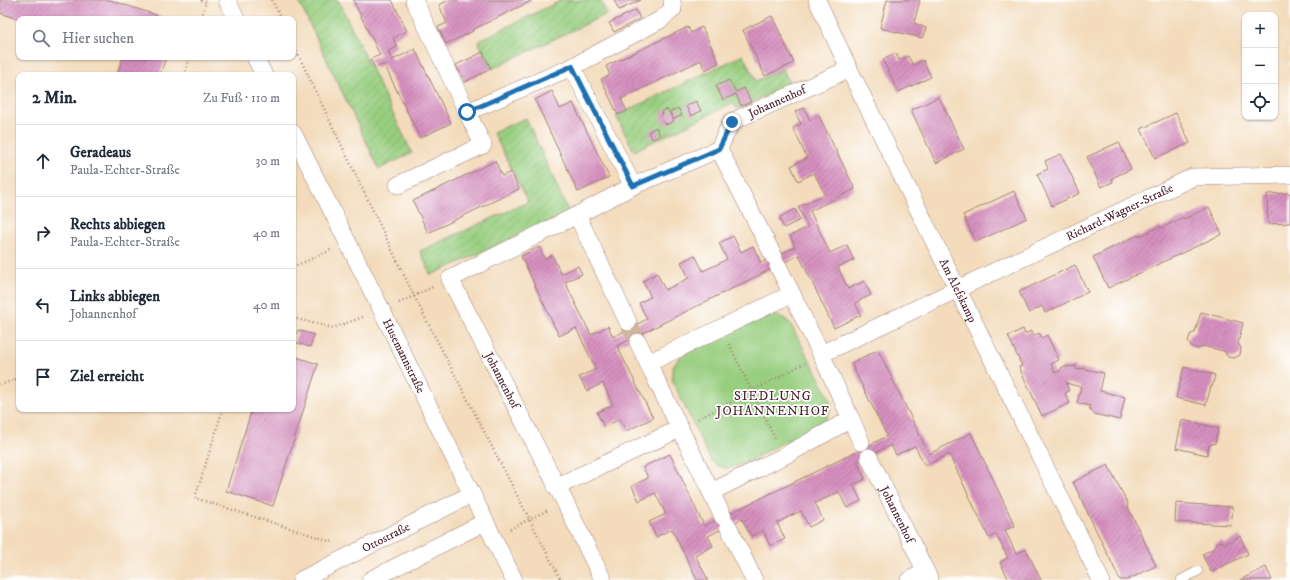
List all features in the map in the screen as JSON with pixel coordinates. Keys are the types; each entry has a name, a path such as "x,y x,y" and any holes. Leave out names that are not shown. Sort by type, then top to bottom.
{"street":[{"path":"227,0 235,16"},
{"path":"398,185 484,145 414,0"},
{"path":"467,112 572,66 660,20 673,9 672,0"},
{"name":"Am Alefskamp","path":"816,0 1101,580"},
{"path":"256,60 262,72"},
{"path":"572,66 633,186"},
{"name":"Johannenhof","path":"719,149 732,122 850,69"},
{"name":"Husemannstraße","path":"296,139 514,580"},
{"path":"450,279 633,186 719,149 792,294 861,442"},
{"name":"Richard-Wagner-Straße","path":"958,288 1192,176 1290,175"},
{"path":"578,215 628,322"},
{"name":"Johannenhof","path":"450,279 603,580"},
{"path":"821,354 958,288"},
{"path":"648,363 792,294"},
{"path":"638,342 754,580"},
{"path":"711,492 784,456 851,419"},
{"path":"556,487 680,429"},
{"name":"Johannenhof","path":"869,457 928,576 909,580"},
{"name":"Ottostraße","path":"301,580 472,494"},
{"path":"370,580 485,522"}],"lane":[{"path":"1180,580 1198,571"}],"path":[{"path":"200,0 206,2 202,16"},
{"path":"272,0 280,16"},
{"path":"296,50 414,296 561,580"},
{"path":"185,72 189,60"},
{"path":"296,266 348,243"},
{"path":"296,319 333,328 382,311 450,279"},
{"path":"721,328 784,456"},
{"path":"680,429 821,354"},
{"path":"0,385 16,379"},
{"path":"223,412 195,498 360,550"},
{"path":"506,531 536,515"}],"green space":[{"path":"298,0 338,0 412,153 379,169"},
{"path":"559,0 600,0 607,14 491,69 478,41 560,1"},
{"path":"743,55 756,81 783,69 790,84 737,109 733,103 634,151 616,116"},
{"path":"526,118 569,213 431,275 420,251 528,202 493,132"},
{"path":"770,314 782,317 790,323 830,399 831,406 825,420 747,462 728,469 711,461 673,382 672,371 674,365 681,356"}],"building":[{"path":"0,0 110,0 159,16 16,16 16,18 0,13"},
{"path":"353,0 392,0 407,31 393,38 397,47 388,51 392,60 415,49 451,123 420,138 384,64 375,68 370,59 380,55"},
{"path":"449,0 533,0 446,44 438,27 447,23 439,5"},
{"path":"614,0 641,0 619,10"},
{"path":"887,0 920,0 914,23 926,28 922,38 880,28"},
{"path":"636,10 640,19 614,32 609,23"},
{"path":"772,16 794,63 765,76 743,30"},
{"path":"688,27 691,33 702,27 719,63 705,70 701,60 621,99 627,111 618,115 601,79 610,75 606,66"},
{"path":"483,52 491,69 465,82 456,65"},
{"path":"896,53 899,60 908,56 913,65 923,60 931,77 898,92 883,60"},
{"path":"122,60 165,60 161,72 118,72"},
{"path":"729,80 736,92 744,88 751,102 741,106 736,94 723,100 716,86"},
{"path":"552,91 560,109 573,103 609,177 578,192 535,100"},
{"path":"939,97 964,149 936,163 911,110"},
{"path":"696,101 701,111 691,116 686,106"},
{"path":"678,108 682,115 673,119 670,112"},
{"path":"804,108 810,120 819,116 855,189 810,211 830,253 847,245 854,260 838,267 848,289 864,281 871,295 855,303 861,315 834,328 799,255 617,346 653,418 626,431 620,419 604,427 597,412 613,405 603,383 587,391 579,377 596,369 576,328 559,336 521,256 539,247 545,259 552,255 561,274 578,266 582,274 565,282 591,335 608,326 613,337 647,319 639,303 651,297 643,281 657,273 665,290 689,278 681,262 695,255 703,271 727,259 719,243 733,236 741,252 753,246 761,263 795,247 790,236 808,227 798,207 825,194 814,173 798,181 791,166 807,158 793,128 801,124 795,112"},
{"path":"667,109 674,121 666,125 660,116 663,114 661,112"},
{"path":"1176,113 1190,143 1155,158 1141,129"},
{"path":"656,127 660,136 652,139 648,132"},
{"path":"1119,142 1131,169 1112,178 1113,182 1101,187 1087,157"},
{"path":"1061,154 1080,193 1052,206 1037,174 1048,169 1045,161"},
{"path":"495,161 502,176 511,172 519,189 428,233 413,201"},
{"path":"1014,191 1027,218 976,242 963,215"},
{"path":"1290,193 1290,223 1268,224 1267,194"},
{"path":"1209,207 1222,234 1108,288 1093,257 1138,235 1139,237 1160,226 1162,228 1183,217 1184,219"},
{"path":"795,209 800,220 784,228 779,218"},
{"path":"1075,265 1088,292 1045,313 1042,306 1029,313 1019,292"},
{"path":"1201,312 1243,323 1238,343 1241,348 1240,355 1234,358 1228,357 1224,351 1203,346 1198,349 1192,347 1188,342 1190,335 1195,332"},
{"path":"1023,329 1025,334 1031,331 1033,336 1039,333 1042,338 1047,335 1059,360 1051,364 1055,373 1060,371 1062,367 1076,366 1076,369 1080,370 1080,368 1104,373 1100,391 1125,397 1120,420 1094,414 1089,408 1090,406 1077,403 1081,387 1066,383 1069,391 1065,393 1070,403 1042,416 1019,367 1022,366 1008,336"},
{"path":"298,330 314,335 310,347 296,343"},
{"path":"878,350 929,454 971,433 1015,526 1005,530 1016,554 1026,549 1041,580 1009,580 1000,562 1008,558 996,534 989,538 949,454 925,466 915,446 896,455 891,445 857,462 865,479 853,485 861,501 847,508 839,492 815,503 823,520 809,527 801,511 788,517 777,523 785,539 770,546 763,530 751,536 742,519 708,536 713,546 695,555 708,580 697,580 672,529 656,537 649,522 666,514 655,493 639,501 632,486 648,478 643,467 670,454 704,526 862,449 887,436 851,363"},
{"path":"296,357 318,364 273,506 226,491 251,412 296,412"},
{"path":"1184,367 1215,375 1206,405 1176,398"},
{"path":"1182,420 1218,428 1215,443 1209,445 1207,455 1176,448"},
{"path":"1108,465 1128,504 1127,505 1156,566 1127,580 1120,580 1073,482"},
{"path":"1176,503 1233,507 1231,525 1175,522"},
{"path":"1240,536 1248,554 1211,572 1202,554 1215,548 1215,544 1221,541 1225,544"},
{"path":"1266,567 1272,580 1240,580"}],"tunnel":[{"path":"628,322 638,342"}],"district":[{"name":"SIEDLUNG JOHANNENHOF","path":"773,404"}],"route":[{"path":"467,112 572,66 633,186 719,149 732,122"}]}
